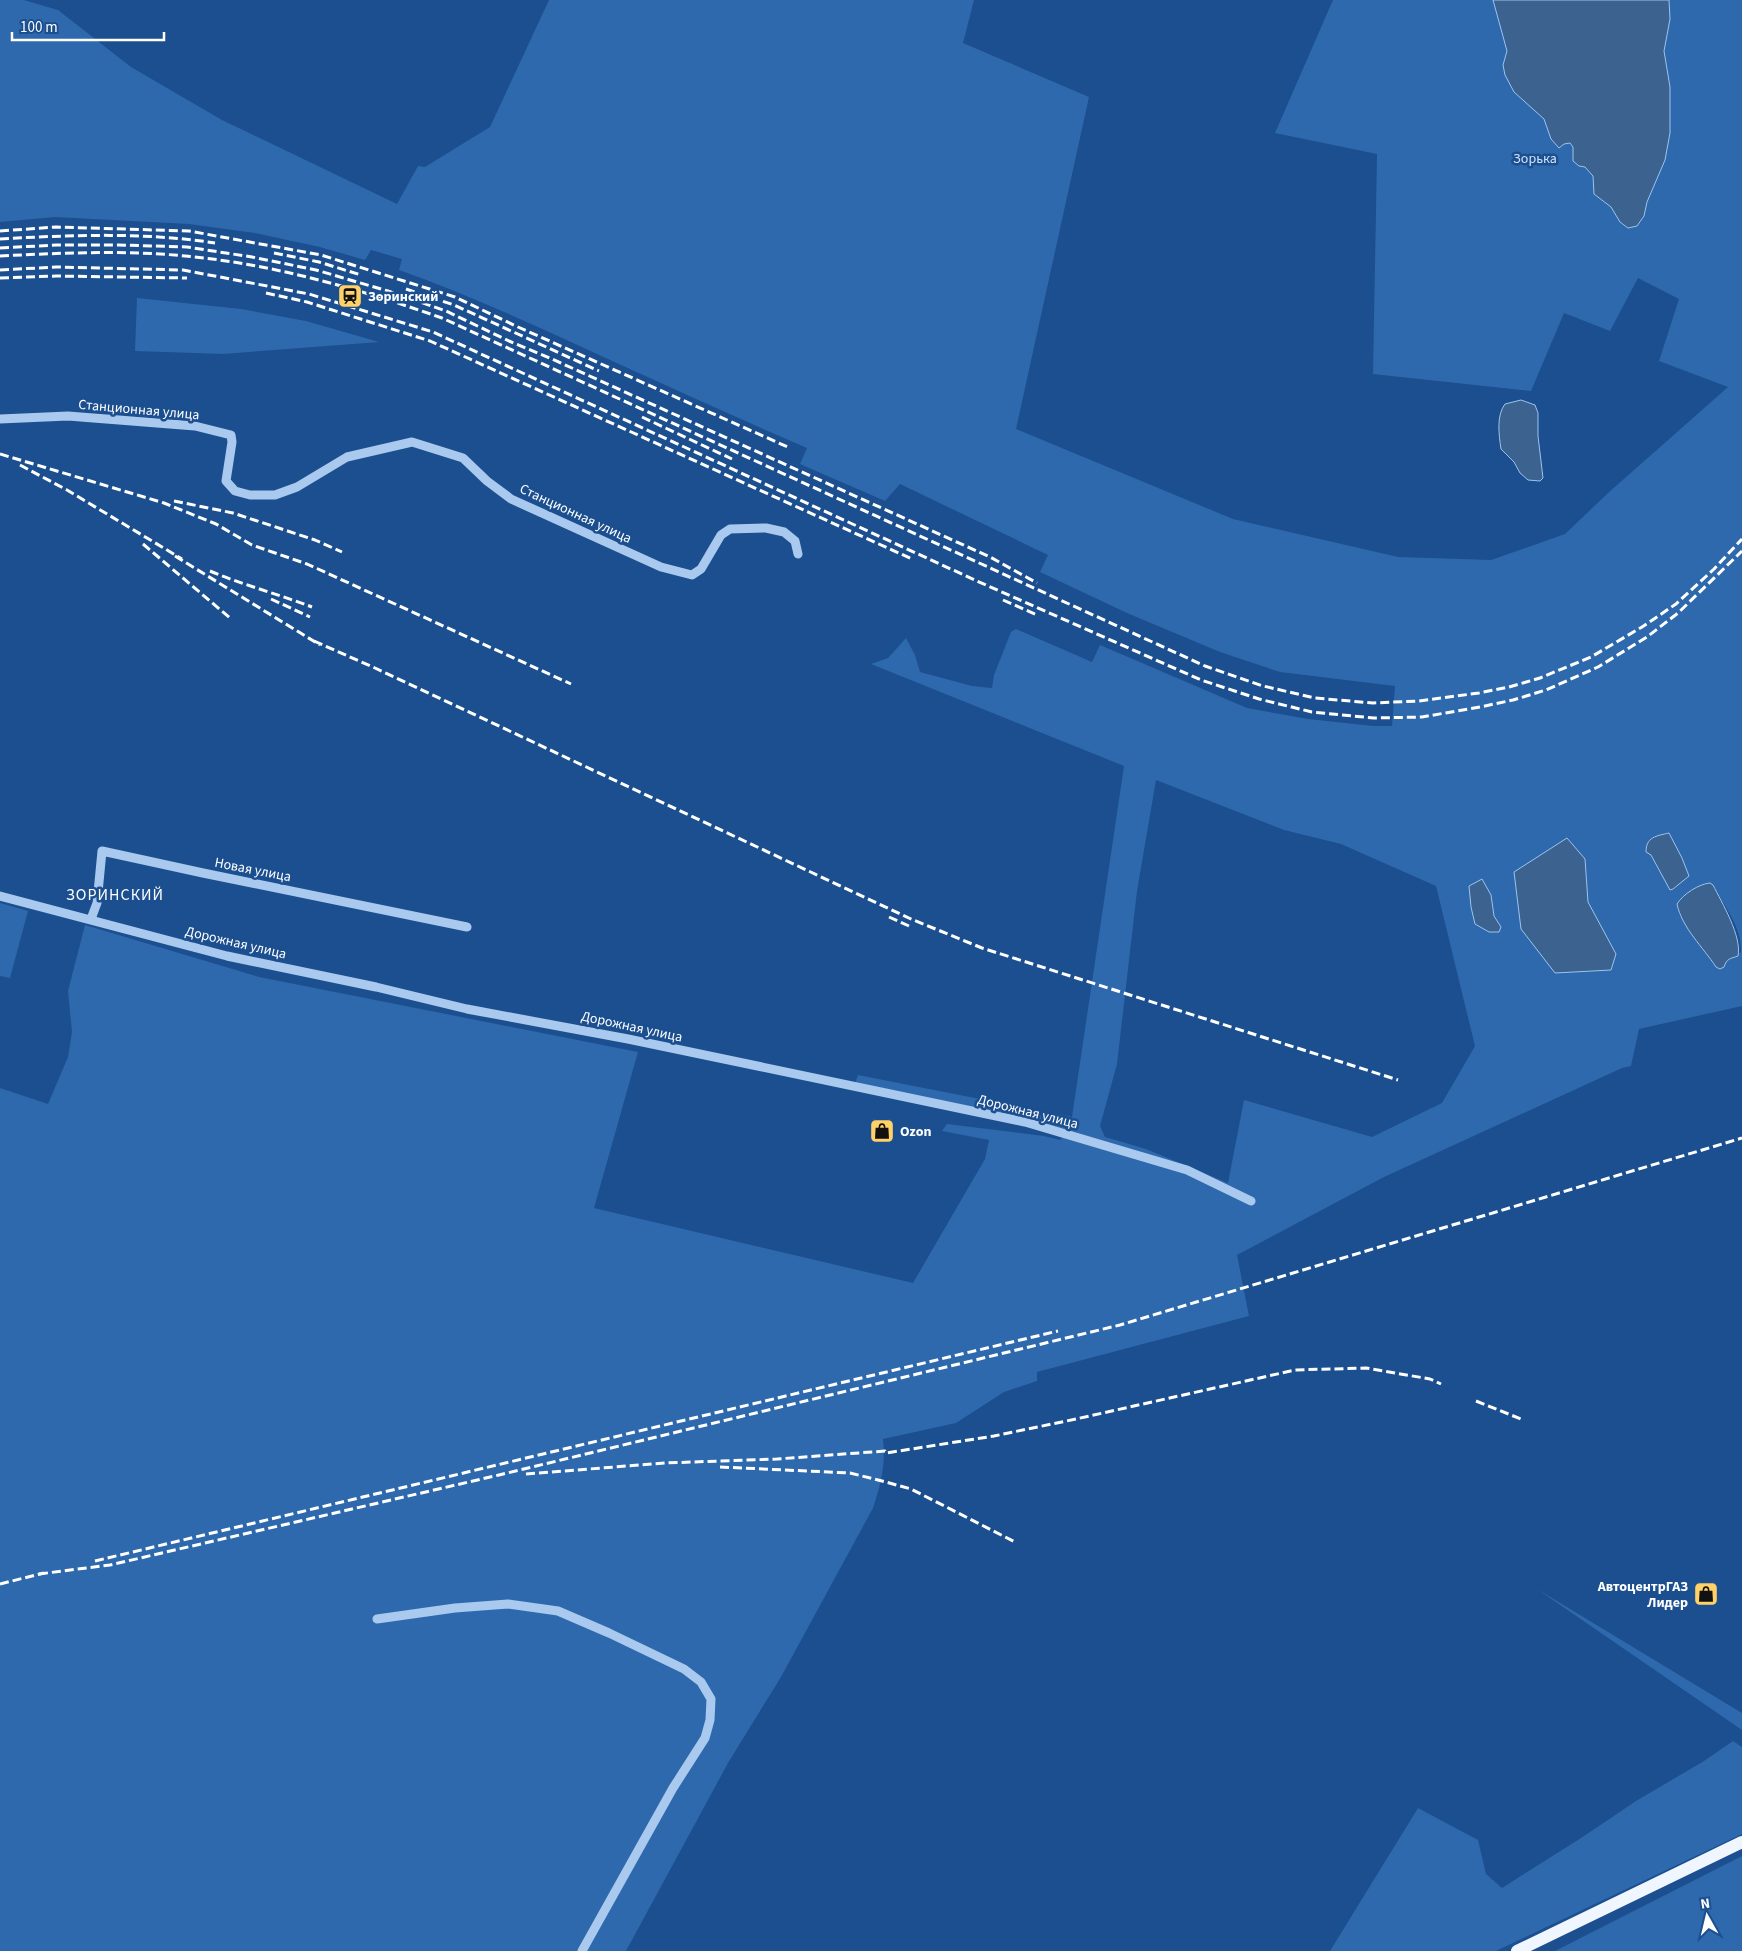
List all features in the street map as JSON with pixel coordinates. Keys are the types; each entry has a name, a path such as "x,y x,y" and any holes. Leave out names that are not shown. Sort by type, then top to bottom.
{"main road":[{"path":"1518,1951 1742,1842"}],"street":[{"name":"Станционная улица","path":"0,419 68,416 195,426 231,435 232,442 226,481 235,491 250,495 275,495 297,487 347,457 412,442 463,458 486,481 511,499 661,567 692,574 701,569 721,536 730,529 766,528 784,532 795,541 798,554"},
{"name":"Новая улица","path":"90,919 97,903 102,851 467,927"},
{"name":"Дорожная улица","path":"0,896 226,956 467,1008 628,1039 1025,1122 1105,1144 1187,1170 1251,1201"},
{"path":"377,1619 455,1608 508,1604 558,1611 609,1632 684,1669 701,1682 711,1699 710,1720 705,1738 673,1788 582,1951"}],"green space":[{"name":"Зорька","path":"0,0 24,0 58,10 131,67 222,120 397,204 418,166 425,167 490,127 549,0 974,0 963,43 1089,97 1016,429 1233,519 1398,557 1491,560 1565,534 1608,493 1728,387 1659,361 1679,299 1638,278 1610,331 1564,313 1531,391 1373,374 1377,154 1275,133 1333,0 1742,0 1742,1006 1639,1029 1631,1066 1622,1068 1384,1177 1237,1255 1249,1316 1037,1372 1037,1381 1004,1392 956,1423 883,1439 884,1457 882,1474 873,1508 781,1677 728,1763 626,1951 0,1951 0,1088 48,1104 68,1057 72,1032 68,991 85,925 259,977 638,1052 594,1208 913,1283 985,1159 989,1140 942,1131 947,1124 1044,1136 1060,1140 1067,1131 855,1083 858,1075 1072,1117 1124,766 871,664 888,658 906,638 915,655 920,672 972,686 992,688 994,675 1011,632 1016,629 1092,662 1100,645 1247,708 1308,719 1373,726 1392,726 1395,686 1280,672 1220,652 1127,613 1040,572 1048,555 900,484 885,501 800,464 807,448 499,310 399,270 402,259 371,250 365,260 320,247 255,233 189,224 55,217 0,222","holes":["1156,780 1284,830 1341,844 1436,886 1475,1046 1442,1103 1372,1137 1244,1100 1228,1183 1146,1149 1105,1137 1100,1126 1117,1064 1137,891","1669,833 1689,876 1670,890 1651,855","1567,838 1585,859 1588,902","1709,883 1713,885 1735,925 1741,943 1741,952 1716,967 1680,916 1677,904 1701,885"]},
{"path":"137,298 241,309 306,321 379,342 223,354 135,351"},
{"path":"0,903 28,911 10,978 0,976"},
{"path":"1537,1589 1742,1713 1742,1730"},
{"path":"1733,1741 1742,1747 1742,1834 1496,1951 1330,1951 1418,1808 1478,1840 1486,1874 1502,1888"},
{"path":"1742,1856 1742,1951 1555,1951"}],"shaded area":[{"path":"1493,0 1669,0 1670,19 1664,51 1670,87 1670,133 1665,160 1647,202 1644,216 1637,226 1628,228 1620,222 1611,207 1594,194 1593,176 1585,167 1579,166 1573,161 1573,147 1570,143 1564,144 1559,148 1551,139 1544,119 1514,92 1505,75 1503,65 1507,51"},
{"path":"1521,400 1535,405 1538,413 1538,436 1543,478 1540,481 1528,480 1501,449 1499,426 1502,409 1505,404"},
{"path":"1669,833 1689,876 1670,890 1651,855 1646,852 1646,847 1650,840 1656,836"},
{"path":"1567,838 1585,859 1588,902 1616,954 1611,970 1555,973 1521,929 1514,872"},
{"path":"1482,879 1491,895 1494,916 1501,927 1499,932 1489,932 1475,924 1469,886"},
{"path":"1710,883 1713,885 1730,920 1737,939 1738,956 1729,959 1724,967 1720,969 1716,967 1688,929 1677,904 1692,890"}],"railway":[{"path":"0,231 56,227 189,231 321,255 455,297 790,448"},
{"path":"0,239 134,236 215,243"},
{"path":"0,248 56,245 187,247 252,257 316,270 388,291 446,311 990,557 1037,583"},
{"path":"0,256 116,253 162,254 218,260 283,271 411,307 442,318 1205,666 1263,686 1315,698 1373,703 1419,701 1479,693 1540,678 1591,657 1642,627 1676,604 1714,569 1742,539"},
{"path":"274,253 319,262 361,275"},
{"path":"0,270 56,267 183,270 309,294 433,332 977,581 1201,680 1259,699 1312,712 1374,718 1422,717 1513,700 1546,690 1598,667 1647,637 1678,613 1742,551"},
{"path":"0,278 56,276 187,278"},
{"path":"406,289 454,305 599,371"},
{"path":"266,293 307,302 430,341 912,559"},
{"path":"642,417 732,459"},
{"path":"0,454 164,503 216,524 252,545 307,564 571,684"},
{"path":"20,465 67,490 182,559"},
{"path":"174,501 233,513 315,540 342,552"},
{"path":"143,544 230,618"},
{"path":"175,556 320,645"},
{"path":"210,571 312,607"},
{"path":"271,599 310,617"},
{"path":"1003,600 1037,615"},
{"path":"314,641 911,919 982,948 1398,1080"},
{"path":"889,917 909,926"},
{"path":"39,1574 110,1565 499,1475 1120,1325 1742,1138"},
{"path":"95,1561 1058,1331"},
{"path":"526,1474 665,1463 777,1459 885,1451 886,1453 994,1436 1295,1370 1366,1368 1430,1379 1441,1384"},
{"path":"1476,1401 1521,1419"},
{"path":"720,1467 850,1473 882,1481 911,1489 1015,1542"},
{"path":"0,1584 44,1573"}],"place":[{"name":"Зоринский","path":"350,296"},
{"name":"Ozon","path":"882,1131"},
{"name":"АвтоцентрГАЗ Лидер","path":"1706,1594"}],"district":[{"name":"ЗОРИНСКИЙ","path":"115,894"}]}
